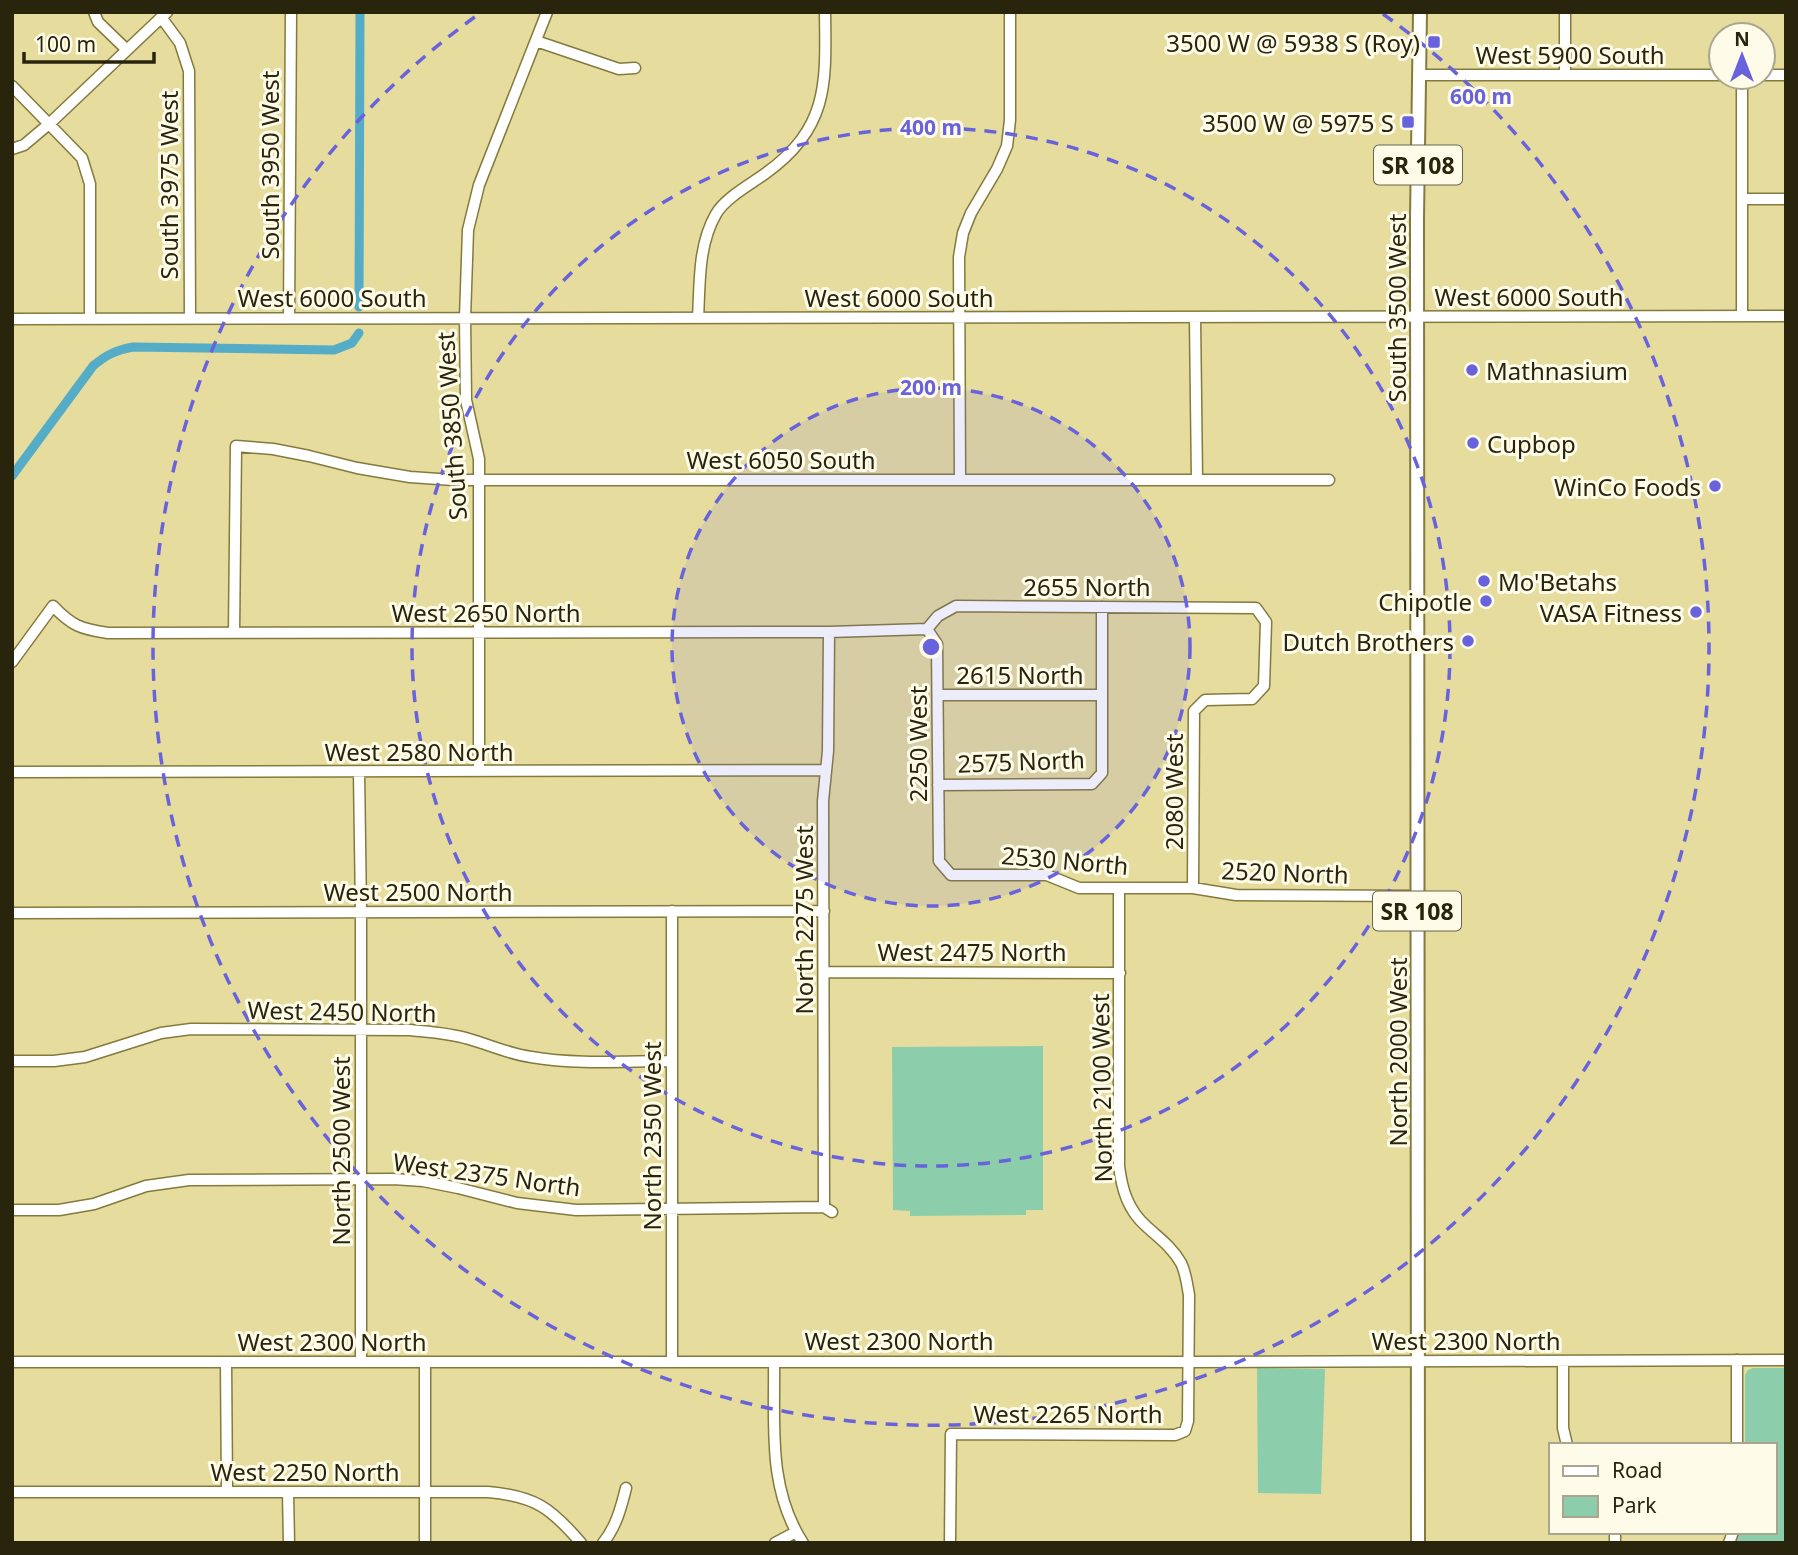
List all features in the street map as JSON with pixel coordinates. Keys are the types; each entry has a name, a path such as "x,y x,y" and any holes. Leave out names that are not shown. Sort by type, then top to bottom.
{"main road":[{"name":"South 3500 West","path":"1417,561 1420,12"},
{"name":"North 2000 West","path":"1417,561 1418,1543"}],"street":[{"path":"94,12 98,22 127,50"},
{"name":"South 3950 West","path":"289,318 291,12"},
{"name":"South 3850 West","path":"479,771 479,459 466,400 468,230 479,185 547,12"},
{"path":"698,318 702,256 706,236 717,211 785,160 813,121 822,96 825,69 825,12"},
{"path":"960,480 959,257 963,233 971,213 1007,146 1010,120 1010,12"},
{"path":"1565,12 1565,75"},
{"path":"12,149 24,145 49,124 164,15"},
{"name":"South 3975 West","path":"164,15 180,43 188,71 190,318"},
{"path":"536,41 619,69 635,68"},
{"name":"West 5900 South","path":"1420,75 1707,75"},
{"path":"12,86 82,158 90,184 90,319"},
{"path":"1742,91 1742,316"},
{"path":"1742,199 1786,199"},
{"name":"West 6000 South","path":"12,319 1786,316"},
{"path":"1195,318 1197,480"},
{"name":"West 6050 South","path":"234,633 236,446 273,449 410,477 479,480 1329,480"},
{"name":"West 2650 North","path":"12,662 53,606 66,621 86,630 108,634 829,632 927,629"},
{"name":"2655 North","path":"927,629 938,616 956,607 1256,608 1266,622 1264,686 1252,699 1205,699"},
{"path":"1102,607 1102,695"},
{"name":"2250 West","path":"927,629 937,644 939,861"},
{"name":"North 2275 West","path":"828,1209 823,801 828,751 829,632"},
{"name":"2615 North","path":"938,695 1102,695"},
{"name":"2575 North","path":"938,785 1091,784 1102,773 1102,695"},
{"name":"2080 West","path":"1193,888 1194,711 1205,699"},
{"name":"West 2580 North","path":"12,772 826,770"},
{"name":"North 2500 West","path":"359,772 361,1362"},
{"name":"2530 North","path":"939,861 951,875 1047,875 1079,888 1193,888"},
{"name":"North 2100 West","path":"1119,888 1121,1184 1137,1216 1172,1249 1186,1278 1189,1295 1188,1420 1185,1432"},
{"name":"2520 North","path":"1193,888 1236,895 1417,896"},
{"name":"North 2350 West","path":"672,911 672,1362"},
{"name":"West 2500 North","path":"12,913 824,911"},
{"name":"West 2475 North","path":"824,972 1119,973"},
{"name":"West 2450 North","path":"12,1061 54,1061 85,1057 161,1033 191,1029 410,1030 440,1033 499,1050 564,1061 672,1061"},
{"name":"West 2375 North","path":"12,1210 59,1210 94,1203 146,1186 188,1180 361,1179 423,1181 517,1203 576,1210 828,1209"},
{"path":"1737,1360 1737,1443"},
{"name":"West 2300 North","path":"12,1362 1786,1360"},
{"path":"1563,1361 1563,1428 1567,1443"},
{"path":"226,1362 227,1492"},
{"path":"425,1362 425,1543"},
{"path":"774,1362 775,1464 782,1499 803,1543"},
{"name":"West 2265 North","path":"950,1543 951,1434 1175,1435 1185,1432"},
{"path":"603,1543 620,1513 626,1488"},
{"name":"West 2250 North","path":"12,1492 512,1494 552,1513 581,1543"},
{"path":"288,1492 289,1543"},
{"path":"775,1543 796,1532"}],"green space":[{"path":"1043,1046 1043,1210 1026,1210 1026,1215 910,1216 910,1211 893,1210 892,1047"},
{"path":"1257,1368 1325,1369 1321,1494 1258,1493"},
{"path":"1786,1368 1786,1543 1735,1543 1738,1534 1777,1534 1777,1443 1745,1443 1745,1375 1748,1370"}],"waterway":[{"path":"359,307 360,12"},
{"path":"12,476 93,366 116,351 133,347 334,350 352,343 359,333"}],"place":[{"name":"3500 W @ 5938 S (Roy)","path":"1434,42"},
{"name":"3500 W @ 5975 S","path":"1408,122"},
{"name":"Mathnasium","path":"1472,370"},
{"name":"Cupbop","path":"1473,443"},
{"name":"WinCo Foods","path":"1715,486"},
{"name":"Mo'Betahs","path":"1484,581"},
{"name":"Chipotle","path":"1486,601"},
{"name":"VASA Fitness","path":"1696,612"},
{"name":"Dutch Brothers","path":"1468,641"}]}
